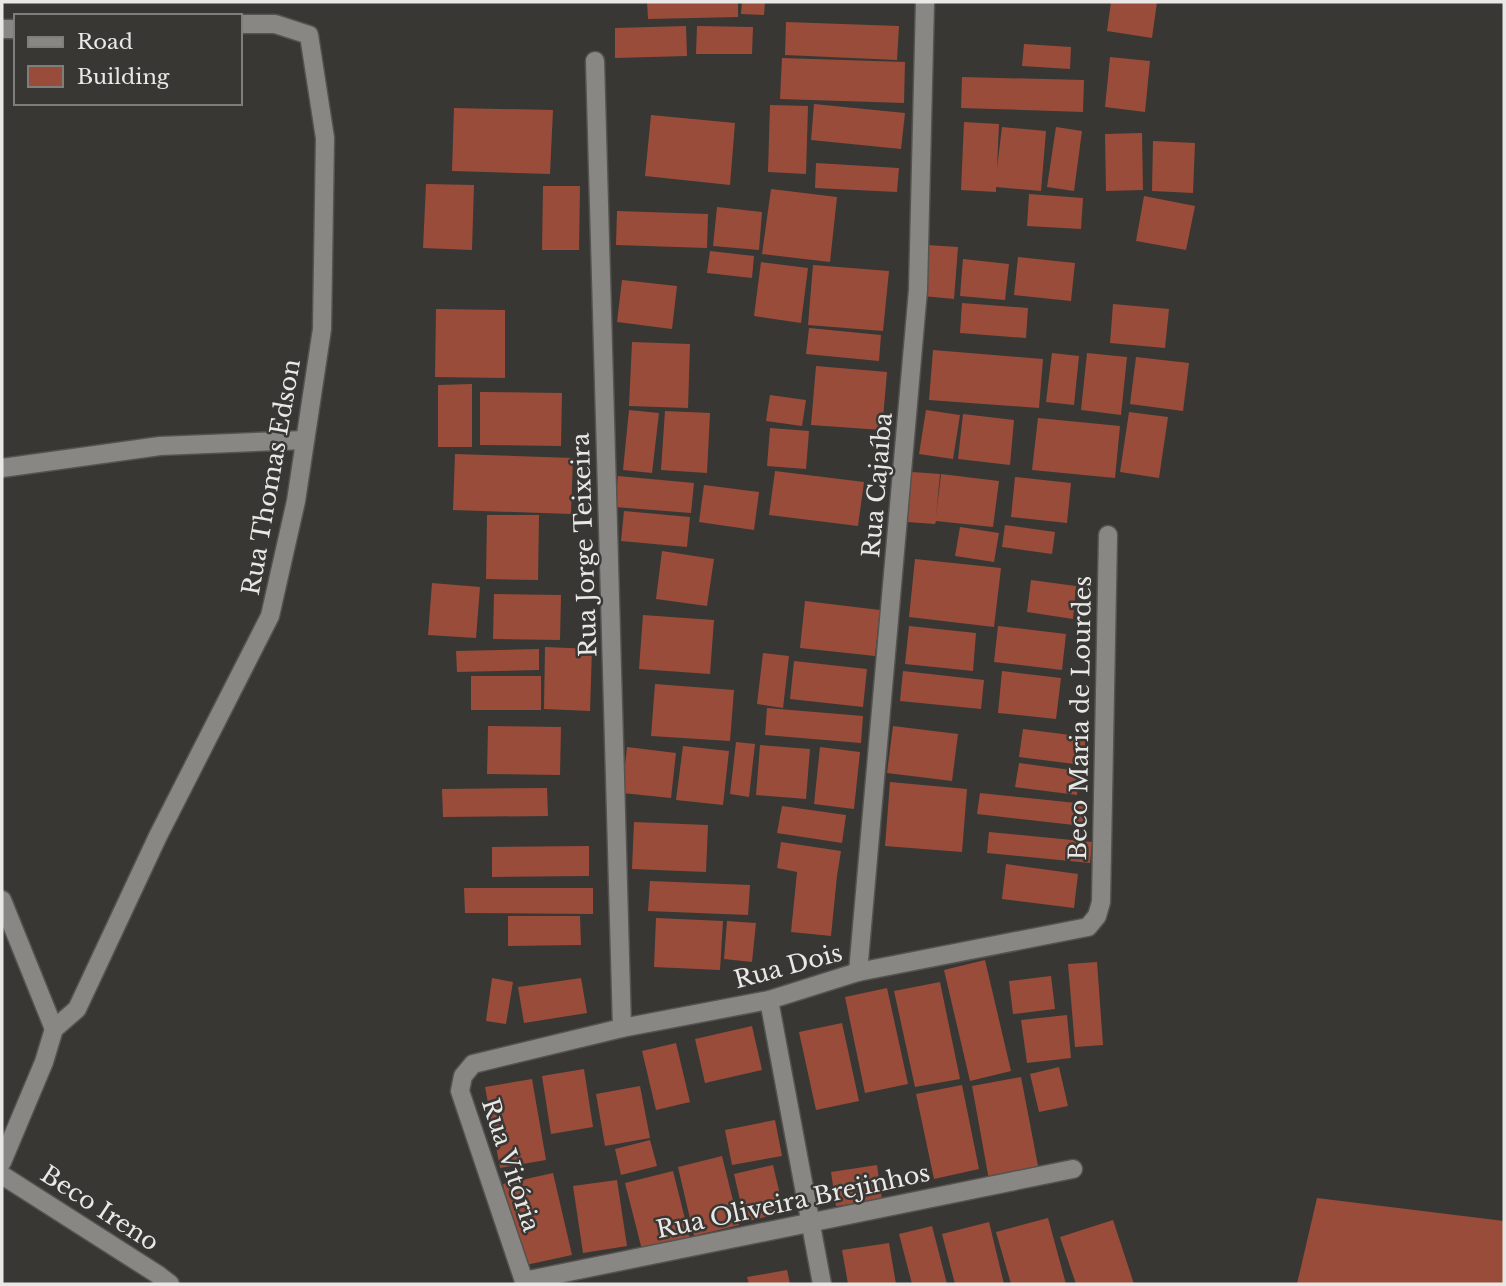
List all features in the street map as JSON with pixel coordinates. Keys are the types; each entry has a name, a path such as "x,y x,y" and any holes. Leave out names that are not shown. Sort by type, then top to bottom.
{"street":[{"name":"Rua Cajaíba","path":"858,972 918,290 925,2"},
{"name":"Rua Thomas Edson","path":"2,1162 44,1062 54,1029 77,1009 158,836 270,616 296,501 322,329 325,138 309,35 275,24 242,24"},
{"name":"Rua Jorge Teixeira","path":"595,61 622,1028"},
{"path":"2,468 160,446 305,440"},
{"name":"Beco Maria de Lourdes","path":"1101,902 1108,534"},
{"path":"2,900 54,1029"},
{"name":"Rua Dois","path":"473,1064 622,1028 769,1000 858,972 1088,928 1097,916 1101,902"},
{"path":"769,1000 822,1284"},
{"name":"Rua Vitória","path":"473,1064 463,1076 460,1091 524,1283"},
{"name":"Rua Oliveira Brejinhos","path":"524,1283 1073,1169"},
{"name":"Beco Ireno","path":"2,1175 170,1284"}],"building":[{"path":"647,2 738,2 738,17 648,19"},
{"path":"742,2 765,2 764,15 741,14"},
{"path":"1111,2 1157,2 1152,38 1107,31"},
{"path":"786,22 899,26 897,60 785,55"},
{"path":"686,26 687,56 615,58 615,28"},
{"path":"697,26 753,27 752,54 696,54"},
{"path":"1024,44 1071,47 1070,69 1022,66"},
{"path":"1110,57 1150,61 1145,112 1105,107"},
{"path":"782,58 905,62 904,103 780,99"},
{"path":"962,77 1084,80 1083,112 961,108"},
{"path":"814,104 905,113 901,149 811,140"},
{"path":"770,105 808,106 806,174 768,172"},
{"path":"454,108 553,110 550,174 452,171"},
{"path":"651,115 735,123 730,185 645,176"},
{"path":"964,122 999,124 997,168 1002,127 1046,131 1041,191 996,187 996,192 961,190"},
{"path":"1056,127 1082,131 1074,191 1047,187"},
{"path":"1142,133 1143,190 1106,191 1105,134"},
{"path":"1153,141 1195,143 1193,193 1152,191"},
{"path":"816,163 899,168 897,192 815,188"},
{"path":"426,184 474,185 472,250 423,248"},
{"path":"543,186 580,186 579,250 542,250"},
{"path":"771,189 837,197 830,262 762,254"},
{"path":"1029,194 1083,198 1081,229 1027,226"},
{"path":"1144,196 1195,206 1186,250 1136,241"},
{"path":"717,207 762,212 759,250 713,246"},
{"path":"617,211 708,214 707,248 616,245"},
{"path":"927,245 958,247 954,299 923,296"},
{"path":"710,251 754,256 752,278 707,273"},
{"path":"1018,257 1075,263 1071,301 1014,295"},
{"path":"963,259 1009,264 1005,300 960,296"},
{"path":"761,262 808,268 801,323 754,316"},
{"path":"813,265 889,271 883,331 808,325"},
{"path":"622,280 677,286 672,329 617,322"},
{"path":"962,303 1028,308 1026,338 960,333"},
{"path":"1113,304 1169,309 1165,348 1110,343"},
{"path":"436,309 505,310 505,378 435,377"},
{"path":"809,328 881,335 879,361 806,354"},
{"path":"632,342 690,344 688,408 629,406"},
{"path":"933,350 1043,359 1039,408 929,400"},
{"path":"1052,353 1079,356 1074,405 1046,402"},
{"path":"1087,353 1127,357 1121,415 1081,410"},
{"path":"1136,357 1189,363 1183,411 1130,404"},
{"path":"816,366 887,372 882,430 811,425"},
{"path":"472,384 472,447 438,447 438,385"},
{"path":"480,392 562,393 561,446 480,445"},
{"path":"770,395 806,400 802,426 766,421"},
{"path":"629,410 659,413 652,473 623,470"},
{"path":"926,410 960,415 953,459 919,454"},
{"path":"665,411 710,413 707,473 661,470"},
{"path":"1129,412 1168,417 1159,478 1120,472"},
{"path":"963,414 1014,420 1010,465 958,459"},
{"path":"1038,418 1120,426 1115,478 1032,470"},
{"path":"770,428 809,431 806,469 767,466"},
{"path":"455,454 573,458 571,514 453,510"},
{"path":"775,471 864,482 858,526 769,515"},
{"path":"912,472 940,474 936,517 941,474 999,481 993,527 936,521 935,524 907,522"},
{"path":"618,476 694,483 691,513 615,507"},
{"path":"1015,477 1071,483 1067,523 1011,517"},
{"path":"704,485 759,492 754,530 699,522"},
{"path":"624,511 690,517 687,547 621,541"},
{"path":"487,515 539,515 538,580 486,579"},
{"path":"1005,525 1055,532 1052,554 1002,547"},
{"path":"960,527 999,533 994,562 955,556"},
{"path":"662,551 714,559 707,606 656,599"},
{"path":"915,559 1001,568 994,627 909,617"},
{"path":"1031,580 1076,586 1073,619 1027,612"},
{"path":"432,583 480,587 476,638 428,635"},
{"path":"494,594 561,595 560,640 493,639"},
{"path":"805,601 880,610 875,656 800,648"},
{"path":"643,615 714,620 710,674 639,669"},
{"path":"909,626 976,633 973,671 905,664"},
{"path":"998,626 1066,634 1062,670 994,662"},
{"path":"545,647 592,649 590,711 544,709"},
{"path":"539,649 539,670 457,672 456,651"},
{"path":"763,653 789,656 783,708 757,704"},
{"path":"794,661 867,669 863,707 790,699"},
{"path":"903,671 984,680 981,709 900,701"},
{"path":"1002,671 1061,678 1056,719 998,713"},
{"path":"471,676 541,676 541,710 471,710"},
{"path":"655,684 734,690 730,741 651,736"},
{"path":"767,708 863,716 861,743 765,735"},
{"path":"488,726 561,727 560,775 487,774"},
{"path":"893,726 958,734 952,781 887,773"},
{"path":"1023,729 1086,737 1082,765 1019,757"},
{"path":"736,742 755,744 749,797 730,794"},
{"path":"760,745 810,749 806,799 756,795"},
{"path":"683,746 729,751 723,805 676,800"},
{"path":"627,747 676,753 671,798 622,793"},
{"path":"820,747 860,752 854,809 814,804"},
{"path":"1019,763 1079,771 1077,795 1015,787"},
{"path":"890,782 967,789 962,852 885,846"},
{"path":"547,788 548,816 443,817 442,789"},
{"path":"980,793 1086,804 1083,826 977,814"},
{"path":"782,806 846,815 842,843 777,833"},
{"path":"634,822 708,825 706,872 632,869"},
{"path":"989,832 1092,842 1090,863 987,853"},
{"path":"781,842 841,851 831,936 791,932 797,872 777,868"},
{"path":"589,846 589,876 492,877 492,847"},
{"path":"1006,864 1078,874 1074,908 1002,899"},
{"path":"650,881 750,885 748,915 648,911"},
{"path":"464,888 593,888 593,914 465,913"},
{"path":"508,916 580,916 581,945 508,946"},
{"path":"656,918 723,921 720,970 654,967"},
{"path":"727,921 756,923 752,962 724,959"},
{"path":"985,960 1011,1071 970,1081 944,970"},
{"path":"1097,962 1103,1045 1075,1047 1068,964"},
{"path":"1051,976 1055,1009 1013,1014 1009,981"},
{"path":"492,978 513,982 506,1024 486,1021"},
{"path":"581,978 587,1013 524,1023 518,987"},
{"path":"940,982 960,1079 915,1087 894,991"},
{"path":"887,988 908,1084 865,1093 845,997"},
{"path":"1067,1015 1071,1058 1027,1063 1021,1020"},
{"path":"842,1023 859,1101 816,1110 799,1032"},
{"path":"752,1026 762,1070 705,1083 695,1039"},
{"path":"676,1043 690,1102 656,1110 642,1051"},
{"path":"1059,1067 1068,1106 1039,1112 1030,1074"},
{"path":"584,1069 593,1127 551,1134 542,1076"},
{"path":"1021,1077 1039,1171 989,1180 972,1086"},
{"path":"532,1079 546,1160 500,1168 485,1087"},
{"path":"962,1085 979,1169 934,1179 916,1094"},
{"path":"640,1086 650,1138 605,1146 596,1094"},
{"path":"775,1120 782,1156 732,1165 725,1130"},
{"path":"650,1140 657,1166 621,1175 615,1149"},
{"path":"722,1156 739,1225 694,1236 678,1167"},
{"path":"773,1165 784,1212 745,1222 734,1174"},
{"path":"877,1165 882,1200 836,1206 831,1172"},
{"path":"673,1171 690,1239 642,1250 625,1183"},
{"path":"553,1173 572,1255 521,1266 503,1184"},
{"path":"617,1180 627,1246 583,1253 573,1186"},
{"path":"1317,1198 1504,1221 1504,1284 1297,1284"},
{"path":"1048,1218 1066,1284 1011,1284 996,1232"},
{"path":"1113,1220 1134,1284 1076,1284 1060,1237"},
{"path":"989,1222 1004,1284 955,1284 942,1234"},
{"path":"932,1226 947,1284 912,1284 899,1234"},
{"path":"889,1243 896,1284 848,1284 842,1250"},
{"path":"787,1270 790,1284 749,1284 747,1277"}]}
